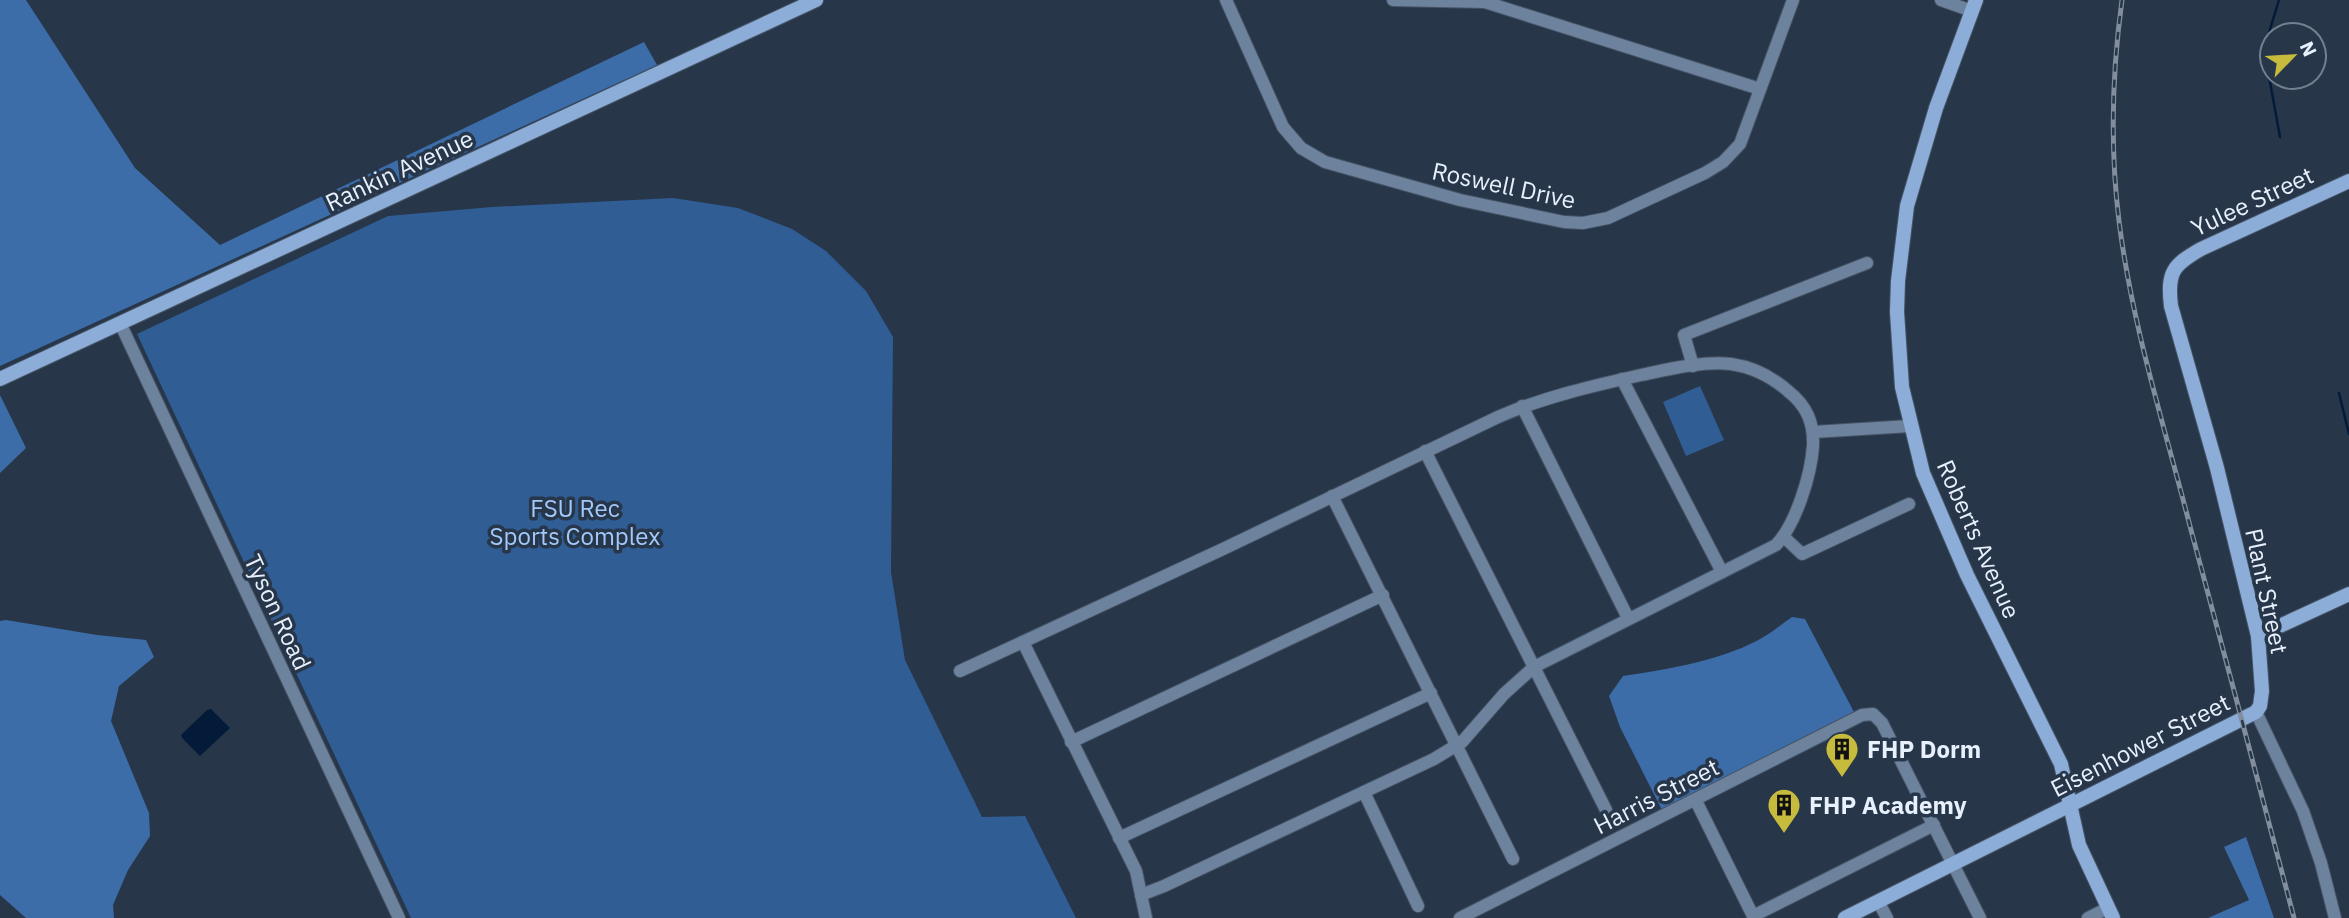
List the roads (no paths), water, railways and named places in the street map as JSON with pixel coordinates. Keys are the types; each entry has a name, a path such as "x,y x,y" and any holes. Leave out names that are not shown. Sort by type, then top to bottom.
{"street":[{"name":"Rankin Avenue","path":"0,379 816,0"},
{"name":"Roswell Drive","path":"1226,0 1283,127 1292,139 1314,157 1460,200 1564,222 1583,223 1608,218 1723,162 1740,144 1793,0"},
{"path":"1393,0 1485,1 1760,89"},
{"path":"1941,0 1974,6"},
{"name":"Roberts Avenue","path":"1974,6 1917,166 1901,244 1897,312 1899,362 1910,426 1923,473 1967,575 2057,754 2066,776 2077,837 2084,858 2111,913"},
{"name":"Yulee Street","path":"2177,265 2201,249 2349,181"},
{"path":"1693,366 1684,335 1867,263"},
{"name":"Plant Street","path":"2177,265 2170,285 2171,306 2217,468 2258,636 2262,691 2256,712"},
{"name":"Tyson Road","path":"120,323 399,918"},
{"path":"960,671 1541,399 1693,366 1732,364 1766,375 1792,394 1808,413 1813,432 1812,452 1801,496 1784,537 1762,553 1534,667 1504,694 1457,745 1434,759 1141,895"},
{"path":"1622,380 1722,572"},
{"path":"1522,406 1628,618"},
{"path":"1813,432 1910,426"},
{"path":"1425,451 1606,810"},
{"path":"1332,496 1513,859"},
{"path":"1784,537 1802,554 1909,504"},
{"path":"2258,636 2349,594"},
{"path":"1071,742 1383,595"},
{"path":"1023,642 1136,871 1146,918"},
{"path":"1119,838 1431,692"},
{"path":"2256,712 2304,811 2335,918"},
{"name":"Eisenhower Street","path":"1845,918 2256,712"},
{"name":"Harris Street","path":"1460,918 1862,715 1873,714 1882,723 1934,825"},
{"path":"1364,792 1418,906"},
{"path":"1696,801 1754,917 1934,825 1980,918"},
{"name":"Eisenhower Street","path":"2044,818 2062,820 2077,837"},
{"path":"1878,901 1887,918"},
{"path":"2088,918 2111,913"}],"waterway":[{"path":"2279,0 2264,49 2280,137"},
{"path":"2339,393 2349,434"}],"railway":[{"path":"2122,0 2114,83 2113,138 2119,221 2132,299 2150,377 2294,918"}],"place":[{"name":"FHP Dorm","path":"1842,779"},
{"name":"FHP Academy","path":"1784,835"}],"park label":[{"name":"FSU Rec Sports Complex","path":"575,522"}]}
